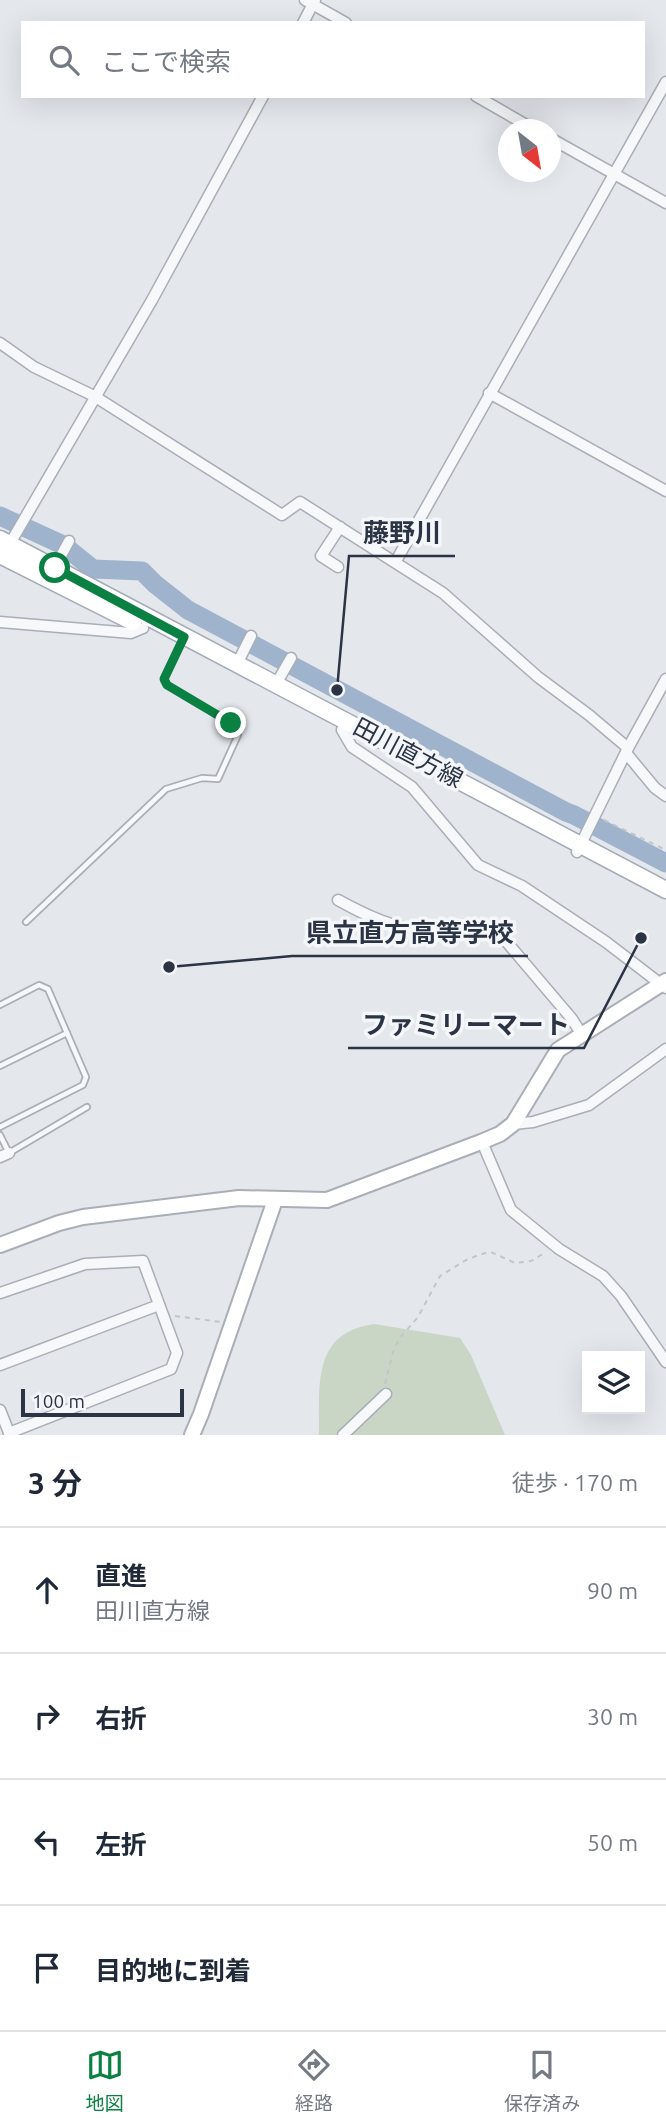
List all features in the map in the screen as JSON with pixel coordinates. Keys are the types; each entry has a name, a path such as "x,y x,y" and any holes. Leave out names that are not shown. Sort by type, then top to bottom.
{"main road":[{"name":"田川直方線","path":"4,549 55,568 182,642 666,890"},
{"name":"田川直方線","path":"4,549 143,628 237,663 344,726"},
{"name":"田川直方線","path":"579,847 666,899"}],"street":[{"path":"304,21 311,1 343,21"},
{"path":"396,561 666,82"},
{"path":"4,549 152,300 262,98"},
{"path":"480,98 517,119"},
{"path":"561,144 666,203"},
{"path":"0,343 34,367 94,396 282,515 300,502 396,561 443,593 538,677 589,715 627,750 655,788 666,796"},
{"path":"489,393 666,491"},
{"path":"338,567 321,556 340,527"},
{"path":"55,568 69,541"},
{"path":"0,622 131,633 143,628"},
{"path":"237,663 251,636"},
{"path":"276,684 292,658"},
{"path":"579,847 666,679"},
{"path":"0,1245 83,1217 239,1198 327,1200 481,1142 500,1134 513,1124 558,1050 665,985 522,886 478,865 412,787 352,747 344,726"},
{"path":"338,900 362,914 410,928 475,924 494,927 572,1019 582,1035"},
{"path":"513,1124 533,1122 589,1105 666,1049"},
{"path":"485,1149 511,1210 555,1245 603,1276 621,1296 666,1362"},
{"path":"192,1435 275,1200"},
{"path":"0,1293 85,1264 143,1261 177,1353 171,1369 9,1434 0,1410"},
{"path":"0,1365 159,1305"},
{"path":"343,1435 386,1394"}],"lane":[{"path":"26,922 166,789 202,778 218,779 238,735 231,723 167,685 164,679 182,642"},
{"path":"0,1005 39,985 48,989 86,1077 83,1085 0,1127"},
{"path":"0,1066 67,1033"},
{"path":"0,1135 5,1155 87,1107"}],"path":[{"path":"595,816 666,850"},
{"path":"386,1394 385,1387 393,1352 399,1339 418,1317 440,1276 481,1254 491,1252 515,1263 531,1261 555,1245"},
{"path":"163,1315 232,1324"}],"green space":[{"path":"374,1324 460,1338 471,1355 505,1435 319,1435 320,1381 329,1350 339,1338 354,1329"}],"waterway":[{"path":"0,516 63,545 93,569 142,571 188,610 666,863"}],"place":[{"name":"藤野川","path":"337,690"},
{"name":"ファミリーマート","path":"641,938"},
{"name":"県立直方高等学校","path":"169,967"}],"route":[{"path":"55,568 184,637 164,679 167,685 231,723"}]}
